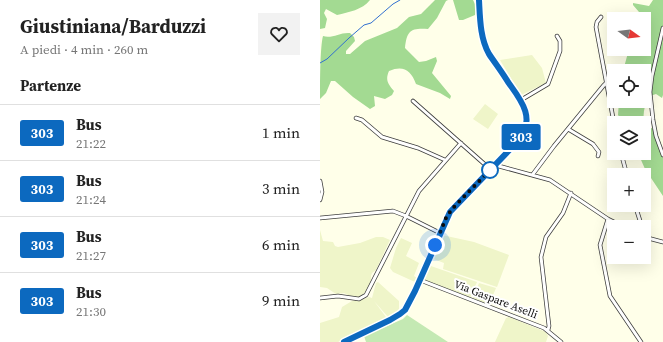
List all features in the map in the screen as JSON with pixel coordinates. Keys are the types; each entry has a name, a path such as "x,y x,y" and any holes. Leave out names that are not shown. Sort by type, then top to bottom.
{"street":[{"path":"344,342 400,314 408,306 452,209 519,140 524,132 526,114 521,100 486,50 482,33 479,0"},
{"path":"532,174 607,82 596,27 597,22 601,17"},
{"path":"663,28 650,92 656,136 663,155"},
{"path":"521,100 548,84 560,52 560,41 558,36"},
{"path":"413,101 490,169"},
{"path":"356,118 362,120 382,137 418,148 445,160"},
{"path":"568,128 593,144 598,151 598,156"},
{"path":"320,298 338,296 359,299 366,295 419,191 461,143"},
{"path":"495,165 550,180 608,219 600,245 610,296 640,342"},
{"path":"320,181 322,192 320,200"},
{"path":"548,330 549,326 541,257 545,239 562,213 571,193"},
{"path":"320,218 391,210 440,233"},
{"path":"651,238 663,242"},
{"name":"Via Gaspare Aselli","path":"420,280 548,330 561,342"}],"green space":[{"path":"320,0 370,0 363,6 351,12 337,15 326,9 324,13 327,19 325,28 320,29"},
{"path":"435,0 448,0 428,29 411,31 407,37 405,48 419,62 436,57 437,61 432,73 451,96 450,99 440,93 416,84 412,75 406,70 394,69 389,71 387,77 390,86 394,91 392,95 385,99 374,96 375,106 370,109 353,97 335,81 331,81 326,93 320,99 323,36 330,37 343,33 350,33 354,37 355,41 346,51 346,54 350,54 365,41 397,28 409,17 421,14"},
{"path":"453,0 473,0 477,8 475,15 459,20"},
{"path":"653,0 663,0 662,98 656,94 651,96 651,64 625,64 627,56 651,56 651,12 639,12 633,3 649,6"},
{"path":"532,55 542,68 546,83 521,95 500,60"},
{"path":"485,104 498,114 488,129 473,119"},
{"path":"618,108 645,108 644,116 618,115"},
{"path":"651,128 653,129 663,157 663,196 651,178 651,168 645,168 641,160 651,160"},
{"path":"320,230 323,241 333,242 335,246 338,247 360,243 376,237 383,237 390,240 376,270 372,273 371,285 367,292 360,298 352,297 344,293 336,294 327,288 320,287"},
{"path":"442,235 474,242 509,255 497,287 443,269 444,263 431,258"},
{"path":"401,238 412,243 406,256 419,263 414,276 417,278 415,282 393,272 390,268 396,248"},
{"path":"428,265 477,282 470,298 422,280"},
{"path":"378,282 399,301 399,312 388,317 374,301 386,317 386,320 338,342 320,342 320,323 339,317 342,307 352,301 369,297 372,298 376,283"},
{"path":"479,283 496,288 489,305 473,298"},
{"path":"407,315 448,342 366,342 364,336 403,319"},
{"path":"509,317 546,332 548,336 546,342 495,342 506,318"}],"waterway":[{"path":"320,63 327,59 364,25 371,23 393,4 400,0"}],"bus line":[{"name":"303","path":"344,342 397,317 405,310 415,291 446,218 454,206 519,140 524,132 526,126 526,112 524,105 489,54 485,45 479,0"}],"route":[{"path":"435,245 446,218 452,209 490,170"}]}
